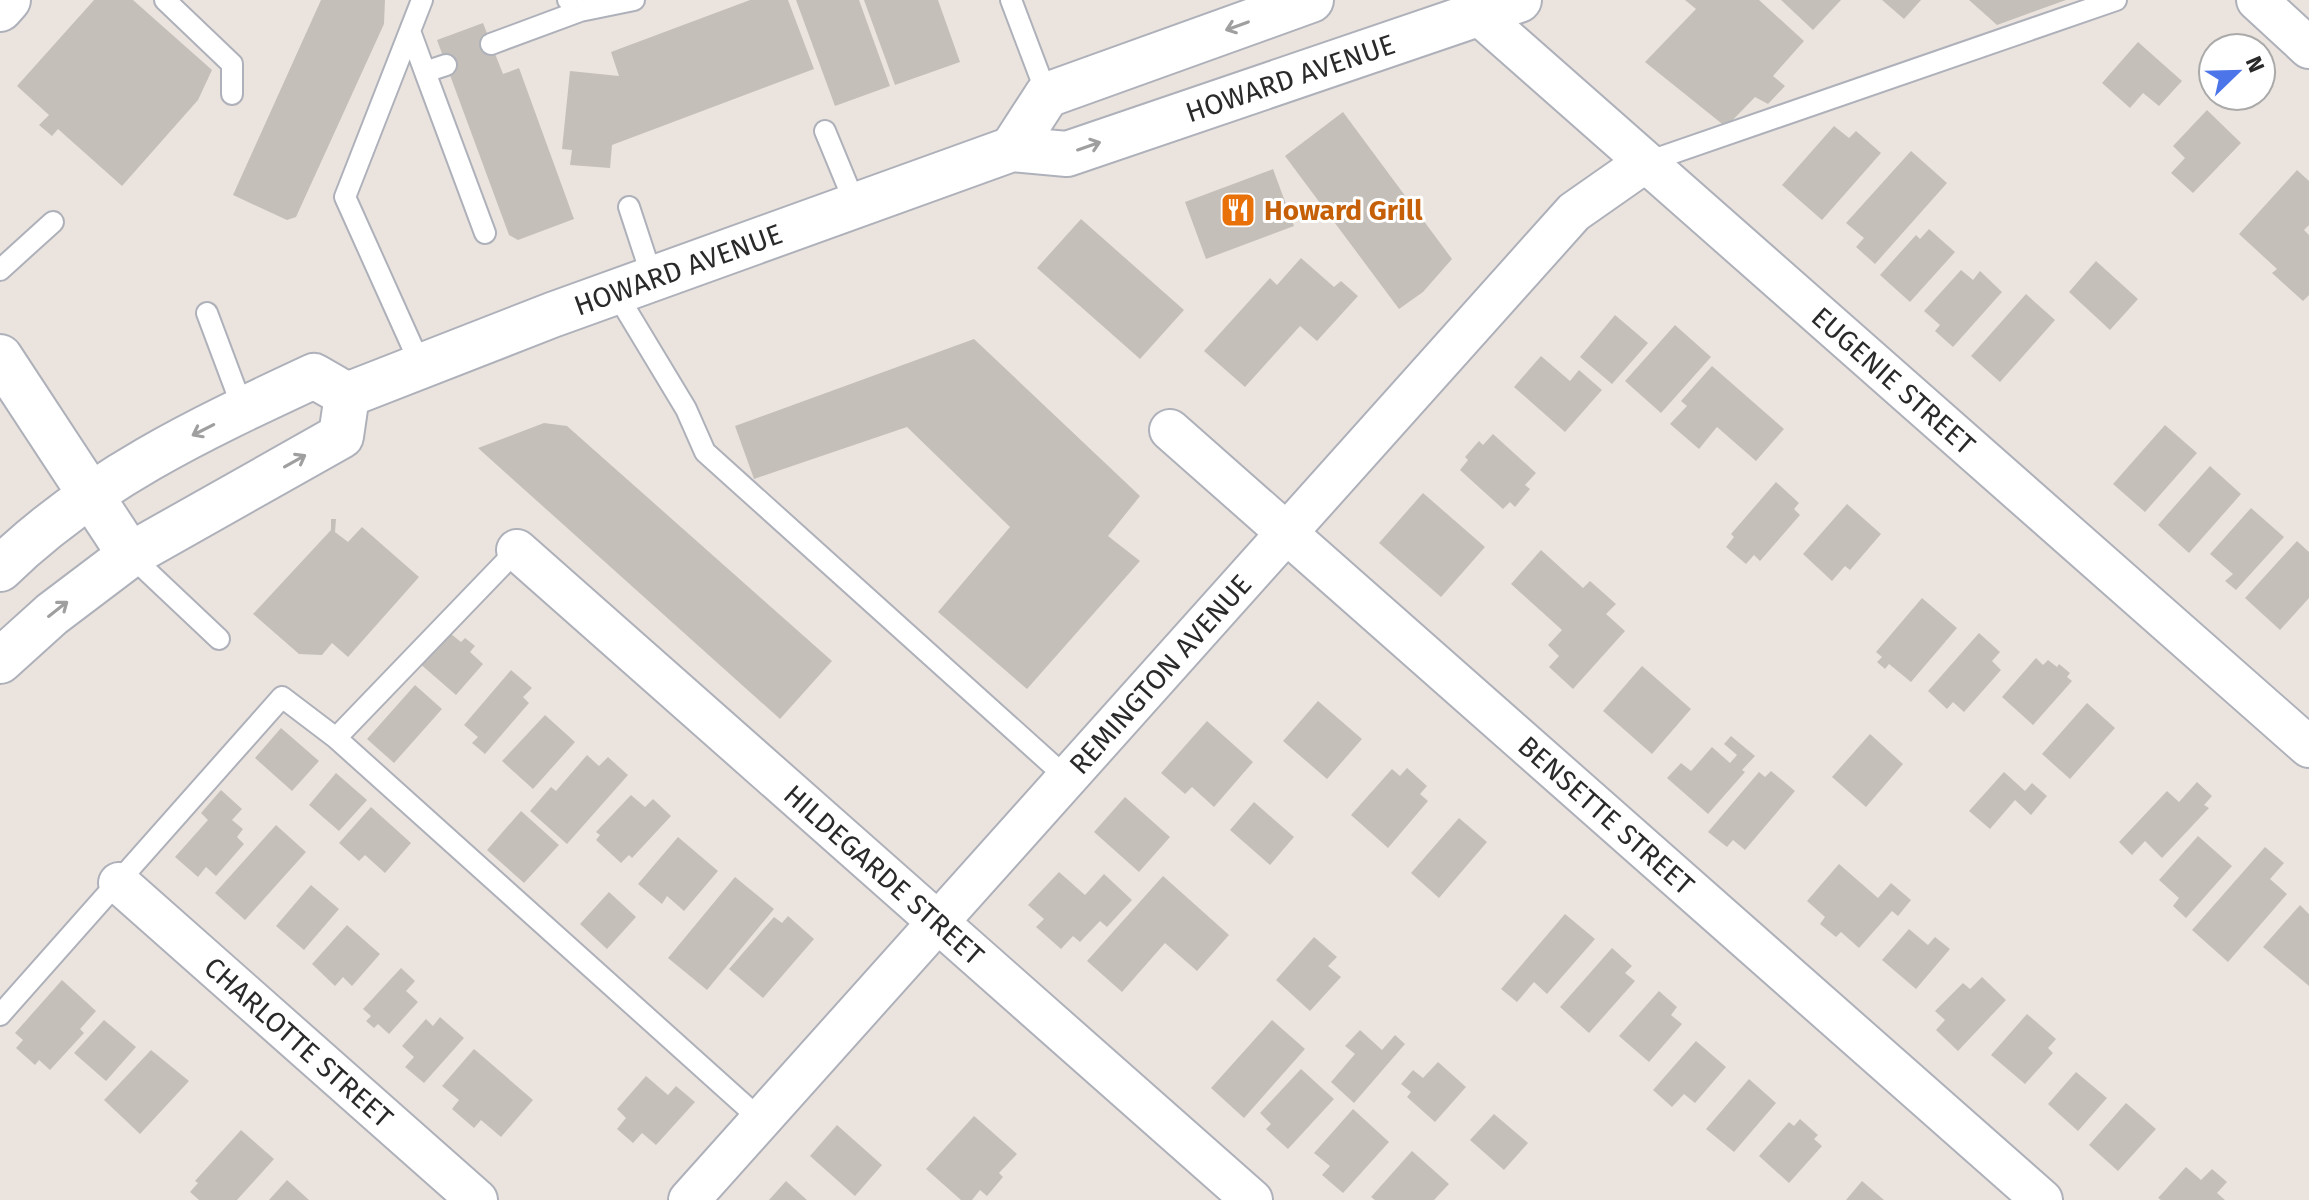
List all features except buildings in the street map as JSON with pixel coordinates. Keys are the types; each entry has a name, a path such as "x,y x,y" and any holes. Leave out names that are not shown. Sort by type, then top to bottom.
{"main road":[{"path":"0,9 8,0"},
{"name":"HOWARD AVENUE","path":"347,395 634,286 1012,149 1067,154 1470,5 1519,0"},
{"path":"1012,149 1047,95 1298,2"},
{"path":"0,357 130,555"},
{"path":"0,569 89,494 151,457 243,409 314,376 347,395 341,436 130,555 52,614 0,661"}],"street":[{"path":"2257,0 2309,48"},
{"name":"EUGENIE STREET","path":"1470,5 1644,163 2309,747"},
{"name":"REMINGTON AVENUE","path":"689,1200 1574,212 1644,163"},
{"name":"BENSETTE STREET","path":"1170,430 2042,1200"},
{"name":"HILDEGARDE STREET","path":"517,550 1252,1200"},
{"name":"CHARLOTTE STREET","path":"119,883 477,1200"}],"lane":[{"path":"165,0 232,64 232,94"},
{"path":"421,366 345,197 422,0"},
{"path":"491,44 574,6 634,0"},
{"path":"1011,0 1047,95"},
{"path":"1644,163 2116,0"},
{"path":"410,31 485,233"},
{"path":"425,72 446,65"},
{"path":"825,131 856,206"},
{"path":"629,207 634,286 705,452 1067,778"},
{"path":"0,270 53,222"},
{"path":"207,313 243,409"},
{"path":"336,738 517,550"},
{"path":"130,555 219,639"},
{"path":"0,1015 282,697 336,738 761,1120"}],"place":[{"name":"Howard Grill","path":"1238,210"}]}
